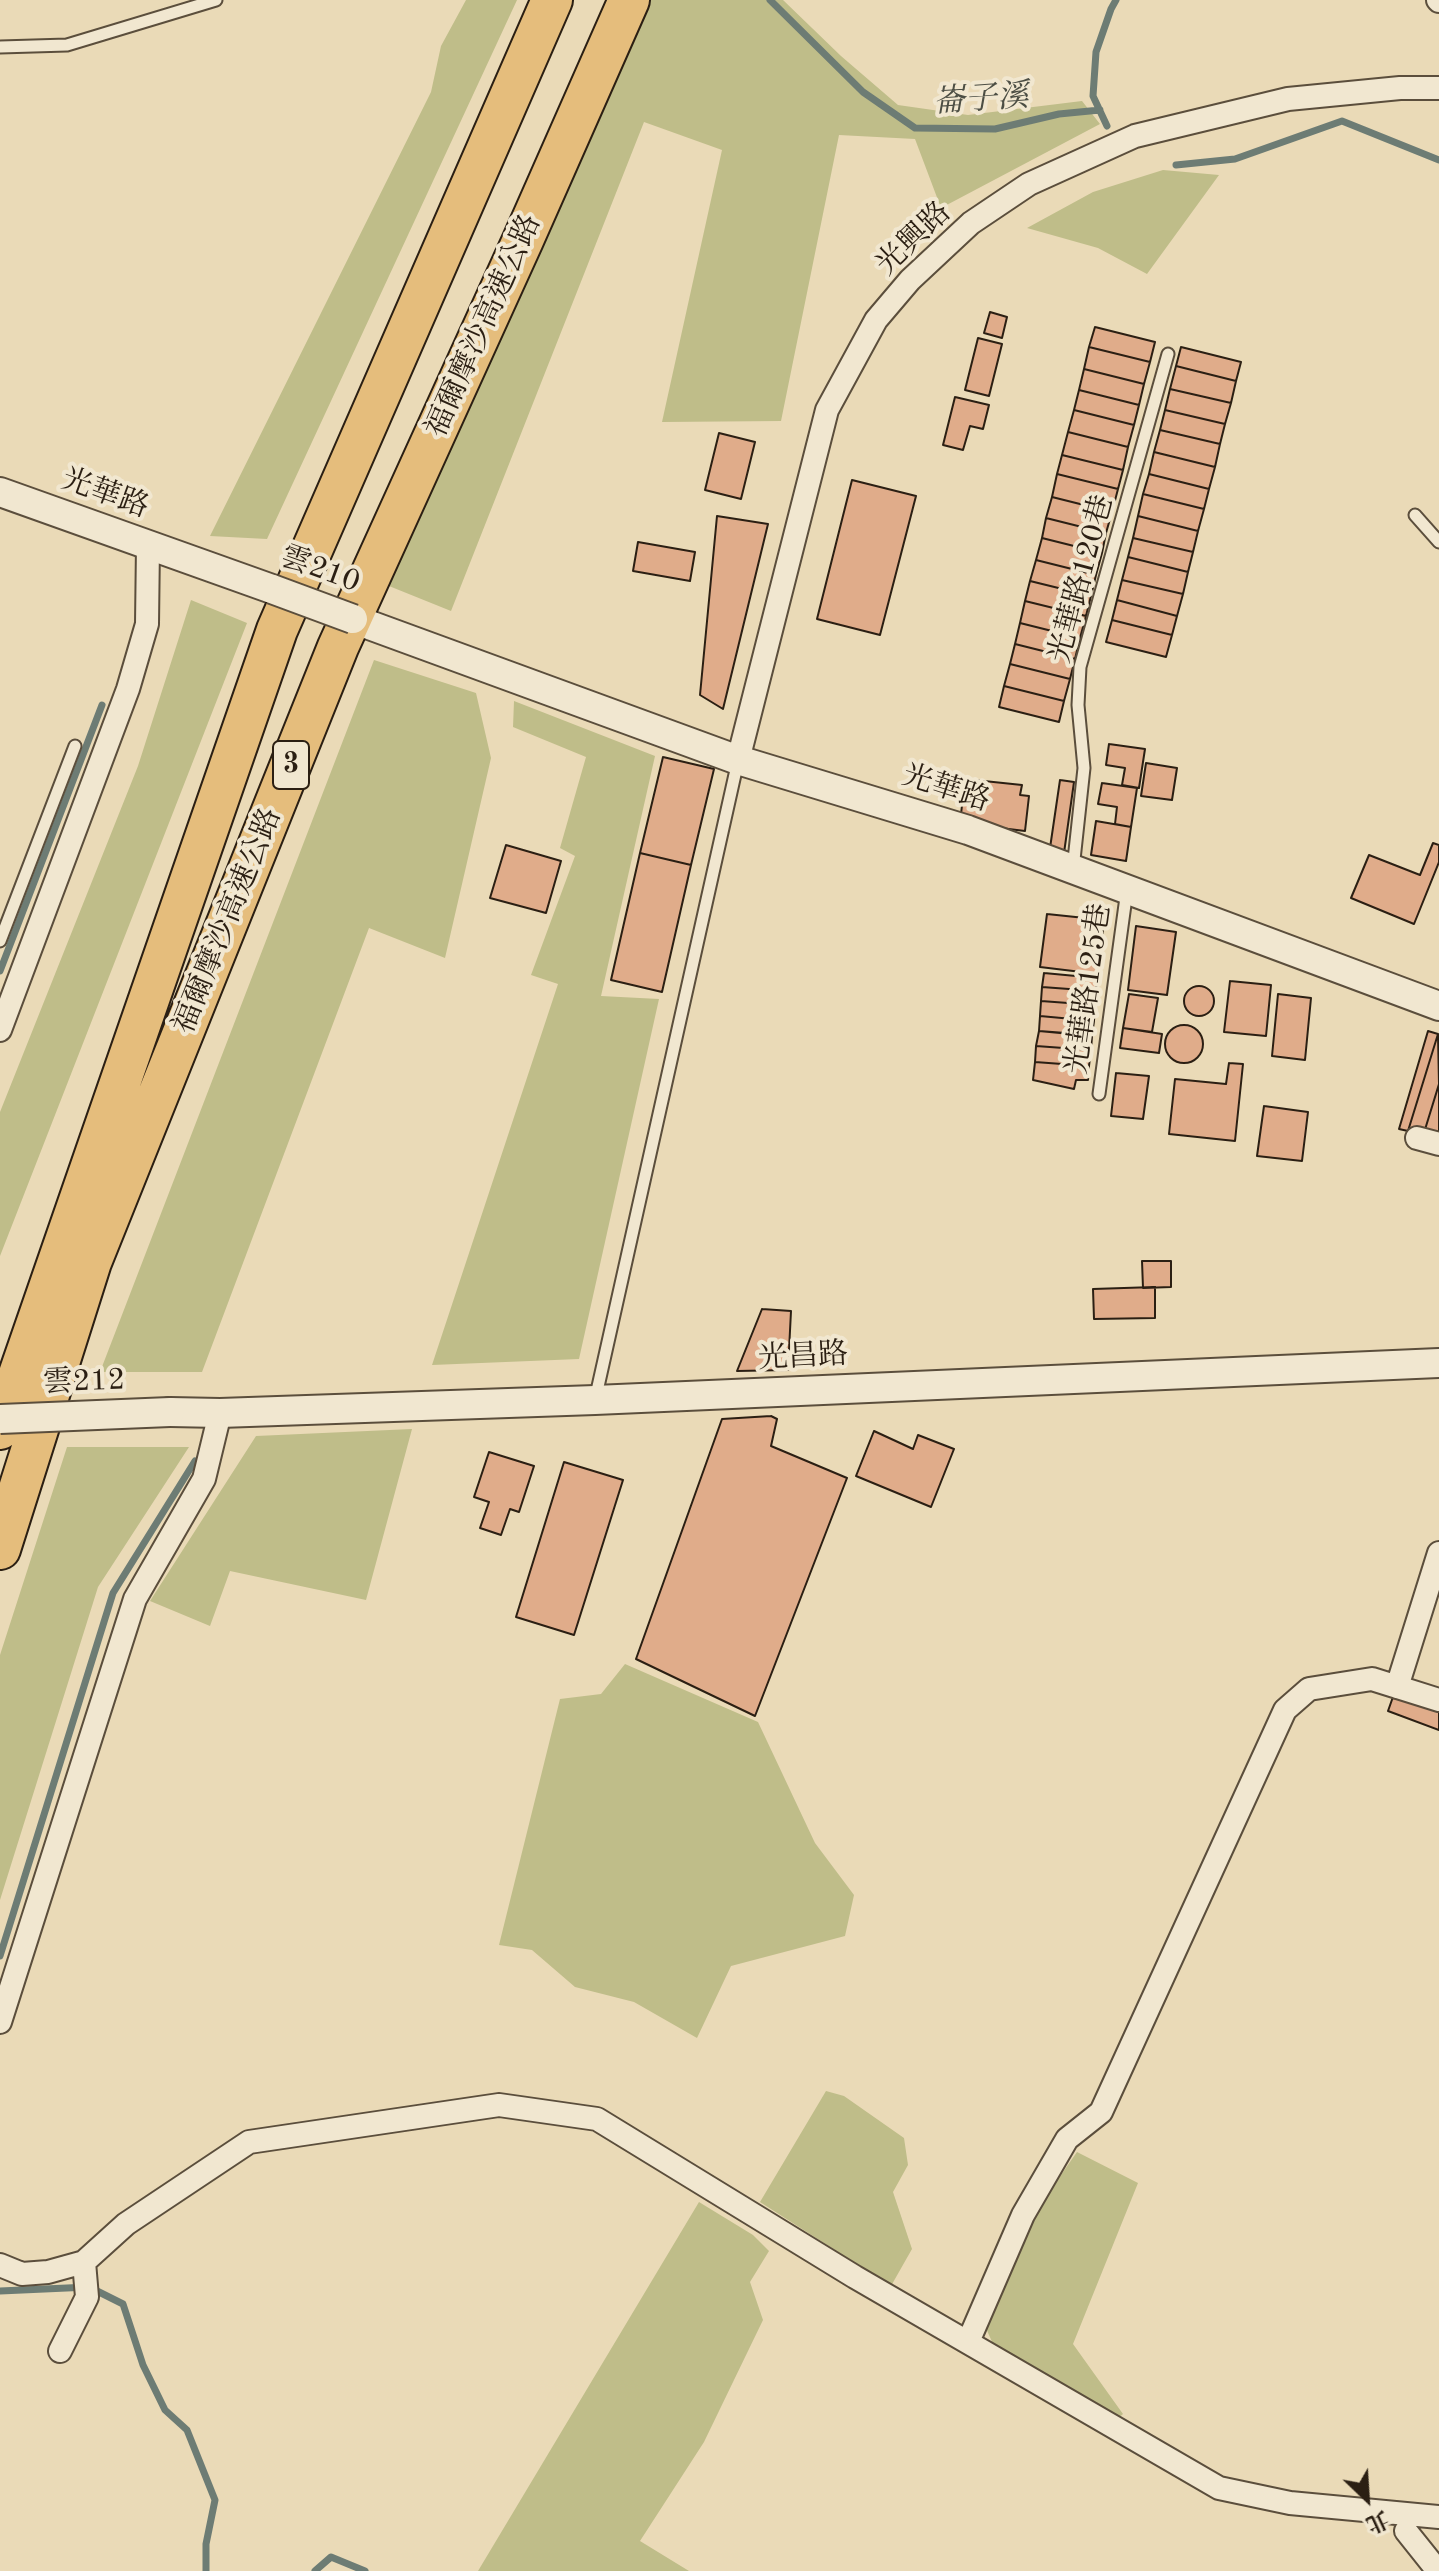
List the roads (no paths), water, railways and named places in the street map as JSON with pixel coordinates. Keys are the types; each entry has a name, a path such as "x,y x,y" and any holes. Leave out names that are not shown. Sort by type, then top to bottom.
{"highway":[{"name":"福爾摩沙高速公路","path":"0,1429 277,630 552,0"},
{"name":"福爾摩沙高速公路","path":"0,1549 91,1262 332,662 629,0"}],"street":[{"name":"光興路","path":"738,760 827,410 876,320 910,280 971,223 1029,184 1135,136 1288,99 1400,88 1439,88"},
{"name":"光華路","path":"0,492 188,559"},
{"path":"0,1030 128,689 147,624 148,545"},
{"name":"雲210","path":"188,559 429,646"},
{"name":"光華路","path":"429,646 738,760 968,830 1439,1006"},
{"name":"光昌路","path":"170,1412 220,1413 595,1400 1439,1363"},
{"name":"雲212","path":"0,1419 170,1412"},
{"path":"0,2022 135,1599 204,1479 220,1413"},
{"path":"1397,1687 1439,1553"},
{"path":"968,2342 1023,2215 1067,2139 1101,2112 1285,1710 1309,1689 1372,1679 1439,1700"},
{"path":"0,2265 22,2274 48,2272 84,2262 126,2224 249,2142 499,2105 597,2119 855,2277 1219,2488 1290,2503 1439,2517"},
{"path":"60,2351 87,2297 84,2262"},
{"path":"1406,2531 1438,2571"}],"lane":[{"path":"0,47 67,45 216,0"},
{"name":"光華路120巷","path":"1073,869 1084,768 1078,705 1080,667 1168,354"},
{"path":"1415,515 1439,542"},
{"path":"0,941 75,746"},
{"path":"595,1400 738,760"},
{"name":"光華路125巷","path":"1099,1094 1127,890"}],"waterway":[{"name":"崙子溪","path":"770,0 863,92 915,128 995,129 1059,114 1100,110"},
{"name":"崙子溪","path":"1107,126 1093,96 1096,52 1116,0"},
{"path":"1176,165 1235,159 1342,121 1439,160"},
{"path":"0,971 102,705"},
{"path":"0,1956 113,1593 195,1461"},
{"path":"0,2291 89,2287 123,2304 143,2365 165,2410 187,2430 215,2500 206,2544 206,2571"},
{"path":"315,2571 331,2557 365,2571"}]}
